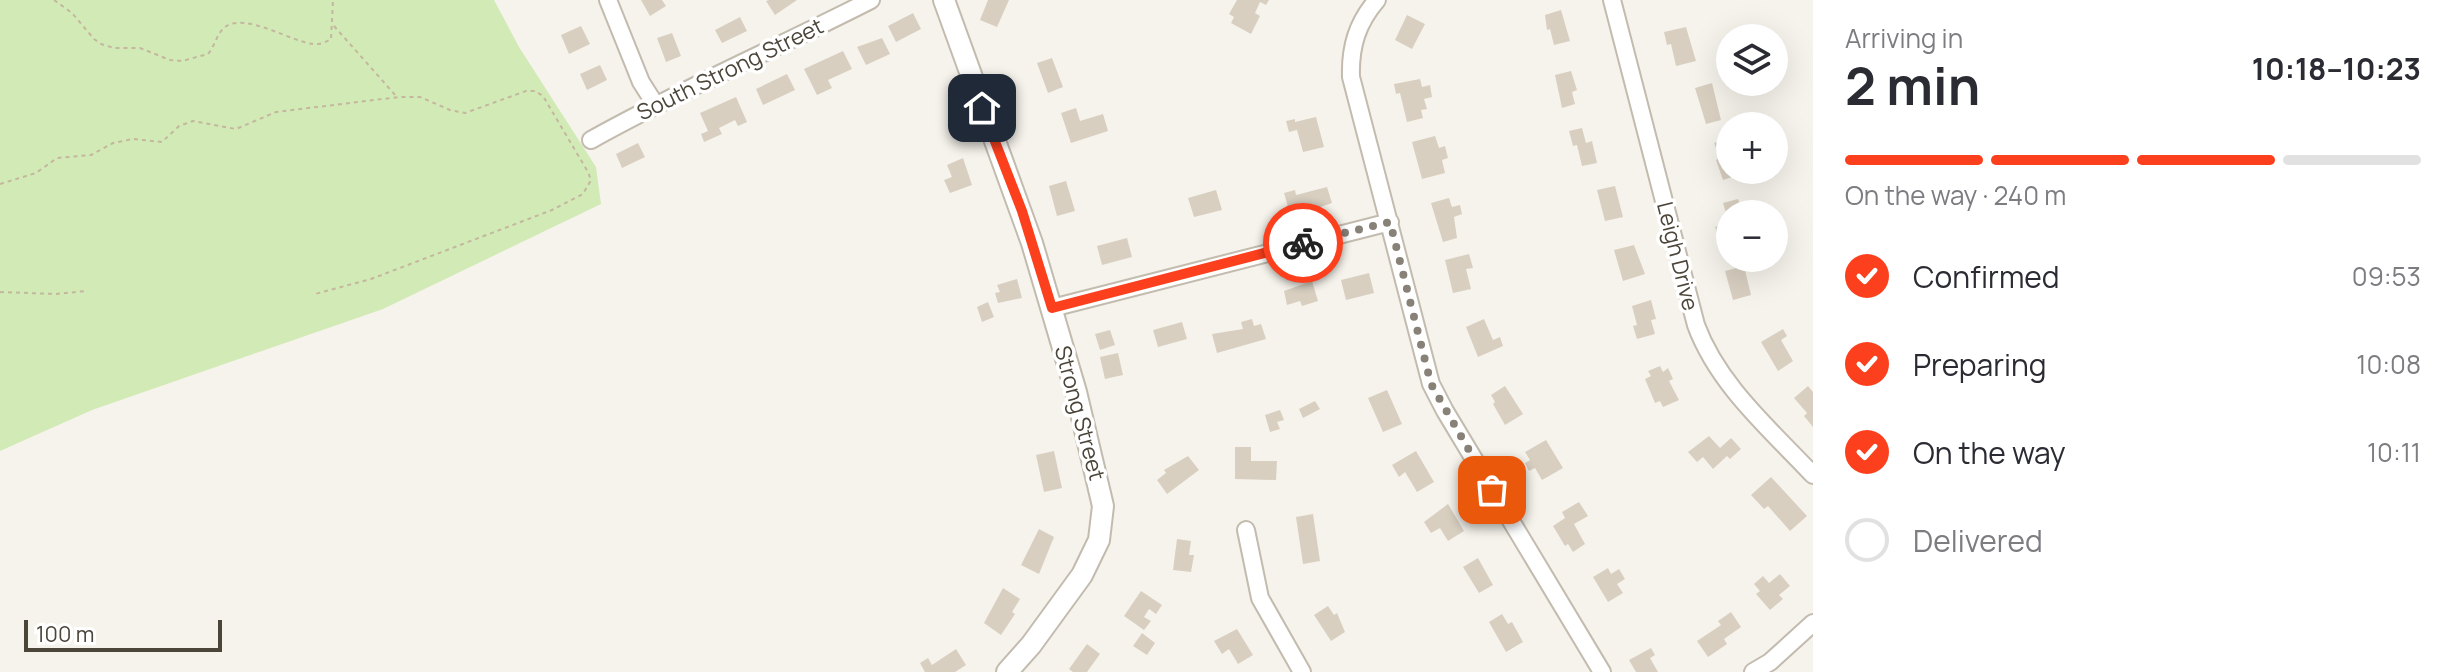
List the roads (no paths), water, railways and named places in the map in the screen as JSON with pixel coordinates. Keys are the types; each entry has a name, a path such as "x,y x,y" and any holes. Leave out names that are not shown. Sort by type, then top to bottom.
{"street":[{"path":"608,0 641,82 655,104"},
{"name":"South Strong Street","path":"591,140 655,104 871,0"},
{"name":"Strong Street","path":"944,0 1022,211 1052,308 1103,506 1102,526 1094,554 1082,575 1007,672"},
{"path":"1377,0 1358,27 1350,59 1351,77 1431,384 1602,672"},
{"name":"Leigh Drive","path":"1612,0 1703,346 1731,387 1813,475"},
{"path":"1052,308 1390,222"},
{"path":"1246,530 1260,598 1302,672"},
{"path":"1753,672 1770,662 1813,623"}]}
